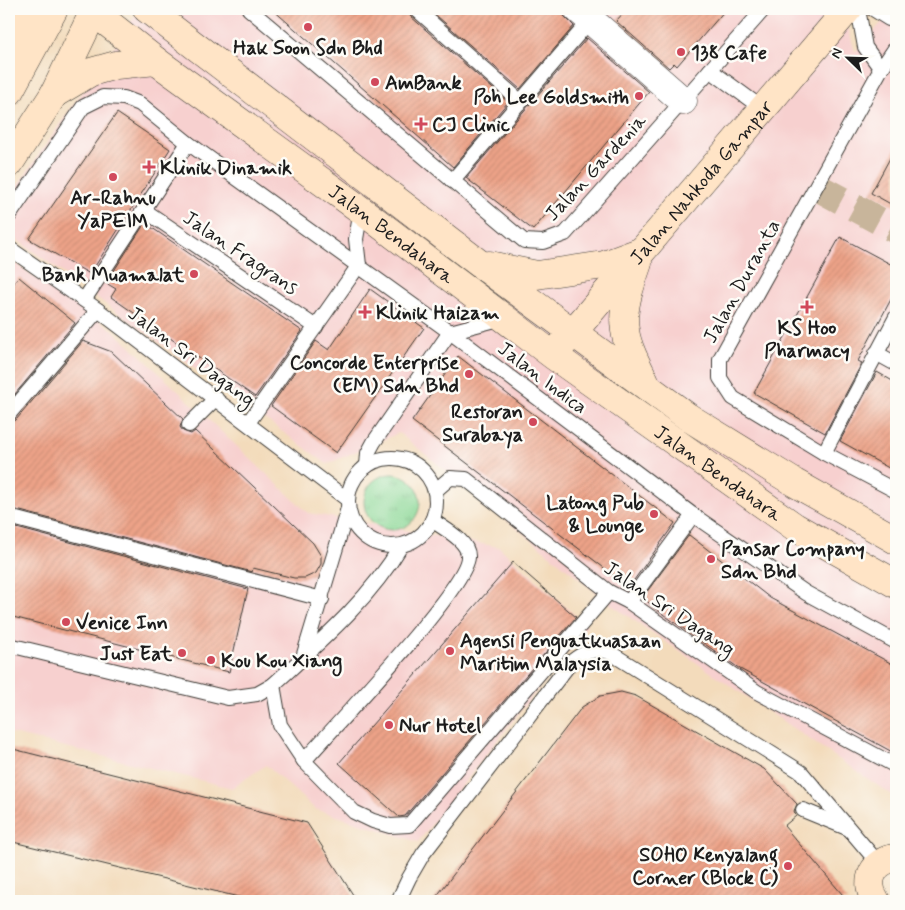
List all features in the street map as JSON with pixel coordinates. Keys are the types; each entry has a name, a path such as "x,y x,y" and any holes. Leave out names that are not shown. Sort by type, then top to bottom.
{"street":[{"path":"14,82 28,33 24,9"},
{"path":"14,82 54,9"},
{"path":"9,164 54,94 93,9"},
{"name":"Jalan Bendahara","path":"93,9 156,61 361,210 554,356 795,527 896,584"},
{"name":"Jalan Bendahara","path":"147,9 480,264 574,331 688,417 794,483 896,540"},
{"name":"Jalan Nahkoda Gampar","path":"554,356 848,9"},
{"path":"589,13 683,101"},
{"path":"54,94 90,72 116,64 156,61"},
{"path":"480,264 537,275 604,265 643,250"},
{"path":"643,250 627,294 623,321 628,350 649,389"},
{"path":"876,901 870,887 870,878 888,861"}],"lane":[{"name":"Jalan Gardenia","path":"249,9 524,241 543,242 564,234 764,9"},
{"path":"416,9 522,102"},
{"path":"858,9 865,47 881,68"},
{"path":"873,9 890,19 896,19"},
{"path":"452,182 522,102 589,13"},
{"name":"Jalan Duranta","path":"896,47 881,68 720,359 720,378 733,398 824,453 896,491"},
{"path":"710,70 763,109"},
{"path":"9,216 83,107 103,97 124,98 140,104 188,142 84,300"},
{"name":"Jalan Indica","path":"188,142 450,332 693,515 806,593 881,633"},
{"name":"Jalan Fragrans","path":"144,210 316,327"},
{"path":"248,422 359,265 356,239 361,210"},
{"name":"Jalan Sri Dagang","path":"9,248 98,310 248,422 348,504"},
{"path":"9,414 98,310"},
{"path":"824,453 896,317"},
{"path":"367,466 368,453 374,442 450,332 502,318"},
{"path":"876,354 896,364"},
{"path":"190,426 216,398"},
{"path":"303,657 322,599 348,504 357,476 367,466 379,460 393,458 407,461 419,467 429,478 435,491 436,506 432,520 419,537 401,546 388,547 366,538 358,530 348,504"},
{"name":"Jalan Sri Dagang","path":"435,491 450,478 466,479 609,592 629,602 757,692 896,766"},
{"path":"629,602 693,515"},
{"path":"9,517 322,599"},
{"path":"304,761 444,602 465,570 468,556 466,546 432,520"},
{"path":"9,645 228,698 257,694 273,684 303,657 363,598 385,573 401,546"},
{"path":"273,684 280,725 304,761 354,812 373,821 390,826 409,825 609,592"},
{"path":"881,633 896,631"},
{"path":"881,633 896,642"},
{"path":"398,901 409,878 424,854 565,669 584,652 596,649 609,652 801,772 850,829 888,861"},
{"path":"803,810 850,829"}],"shaded area":[{"path":"140,9 843,9 855,52 896,9 896,798 613,606 399,433 327,464 9,234 9,198"},
{"path":"9,259 113,330 308,513 499,547 587,626 418,842 315,809 266,765 232,788 9,733"}],"green space":[{"path":"392,474 407,479 415,487 420,502 415,517 407,525 392,530 377,525 369,517 364,502 369,487 377,479"}],"building":[{"path":"272,9 407,9 410,16 508,102 453,167"},
{"path":"429,9 557,9 574,26 520,89"},
{"path":"627,9 726,9 677,66 674,63 669,68 616,21"},
{"path":"587,38 649,92 533,230 466,178"},
{"path":"117,113 170,149 90,274 29,239"},
{"path":"896,147 896,207 871,193"},
{"path":"145,223 302,331 255,397 111,297 116,289 106,283"},
{"path":"840,237 896,267 896,290 858,361 862,363 825,433 754,393"},
{"path":"19,277 75,323 9,401 9,289"},
{"path":"370,289 424,328 336,453 271,406 316,341 329,350"},
{"path":"83,341 112,352 183,419 180,427 183,431 191,434 195,431 313,543 321,556 321,564 316,573 305,578 294,578 253,568 252,572 9,508 9,423 16,420"},
{"path":"458,356 675,523 629,587 412,421"},
{"path":"877,372 896,383 896,472 840,441"},
{"path":"9,526 248,589 229,672 9,616"},
{"path":"689,535 770,598 896,666 896,754 740,669 653,607 643,597"},
{"path":"513,562 576,617 405,816 399,817 339,763"},
{"path":"621,692 636,696 764,769 797,804 794,811 796,816 784,826 848,901 433,901 582,707 600,696"},
{"path":"9,748 307,823 357,901 255,901 9,841"}],"tunnel":[{"path":"817,187 896,230"}],"place":[{"name":"Hak Soon Sdn Bhd","path":"308,27"},
{"name":"138 Cafe","path":"681,52"},
{"name":"AmBank","path":"375,82"},
{"name":"Poh Lee Goldsmith","path":"639,96"},
{"name":"CJ Clinic","path":"421,124"},
{"name":"Klinik Dinamik","path":"149,167"},
{"name":"Ar-Rahnu YaPEIM","path":"113,177"},
{"name":"Bank Muamalat","path":"194,274"},
{"name":"KS Hoo Pharmacy","path":"807,307"},
{"name":"Klinik Haizam","path":"365,312"},
{"name":"Concorde Enterprise (EM) Sdn Bhd","path":"469,374"},
{"name":"Restoran Surabaya","path":"533,422"},
{"name":"Latong Pub & Lounge","path":"654,514"},
{"name":"Pansar Company Sdn Bhd","path":"711,559"},
{"name":"Venice Inn","path":"66,622"},
{"name":"Agensi Penguatkuasaan Maritim Malaysia","path":"450,651"},
{"name":"Just Eat","path":"182,653"},
{"name":"Kou Kou Xiang","path":"211,660"},
{"name":"Nur Hotel","path":"389,725"},
{"name":"SOHO Kenyalang Corner (Block C)","path":"788,866"}]}
